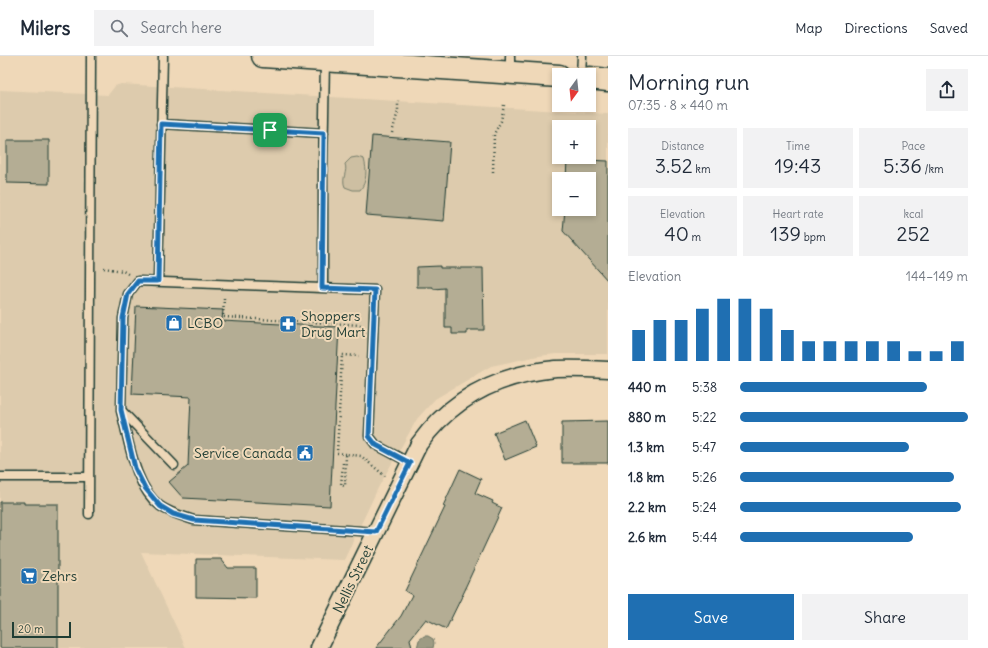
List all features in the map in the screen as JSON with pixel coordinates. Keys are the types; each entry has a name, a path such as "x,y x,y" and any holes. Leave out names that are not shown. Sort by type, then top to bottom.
{"main road":[{"path":"263,56 325,60 510,64 552,74"},
{"path":"596,79 608,80"}],"street":[{"name":"Nellis Street","path":"319,648 419,444 427,433 448,411 480,390 502,380 538,372 562,369 608,370"}],"lane":[{"path":"89,514 91,56"},
{"path":"158,281 162,56"},
{"path":"582,56 582,68"},
{"path":"322,288 325,60"},
{"path":"161,124 324,133"},
{"path":"376,532 194,520 173,514 160,506 145,488 135,468 121,410 123,318 128,294 138,281 375,290 369,436 376,445 410,463"},
{"path":"121,410 174,465"},
{"path":"0,477 89,477"}],"path":[{"path":"392,133 398,111 398,98"},
{"path":"493,172 494,134 501,121 504,105"},
{"path":"102,268 124,271"},
{"path":"225,284 223,318 373,326"},
{"path":"372,357 342,355 337,453 361,456 397,487"},
{"path":"343,463 341,485 345,486 346,454"}],"shaded area":[{"path":"121,84 552,111 552,112 608,114 608,354 556,354 538,356 491,366 435,399 417,419 379,486 344,560 141,552 186,648 0,648 0,90 108,95 115,86"},
{"path":"357,157 364,159 366,176 360,190 353,190 345,187 344,184 346,170 345,164 351,158"},
{"path":"424,636 428,636 433,639 433,648 417,648 419,640"}],"building":[{"path":"372,136 450,142 444,221 366,215"},
{"path":"7,140 49,140 49,184 7,183"},
{"path":"596,160 608,161 608,281 563,231 564,216 596,216 596,172 566,172 567,164 596,164"},
{"path":"440,266 440,268 483,268 484,330 467,330 467,334 452,334 452,328 445,328 445,288 433,289 433,287 417,287 417,267"},
{"path":"136,306 223,310 222,321 339,327 330,506 183,498 169,482 188,466 191,397 132,394"},
{"path":"525,420 536,447 505,460 494,433"},
{"path":"608,421 608,463 562,463 562,422"},
{"path":"460,469 481,479 475,493 493,501 492,503 502,508 466,588 446,629 426,619 410,639 412,648 376,648 401,616 412,595 405,591 445,507 443,506"},
{"name":"Zehrs","path":"0,502 58,504 58,648 0,648"},
{"path":"196,559 221,559 228,568 256,568 256,598 196,597"}],"place":[{"name":"LCBO","path":"174,323"},
{"name":"Shoppers Drug Mart","path":"288,324"},
{"name":"Service Canada","path":"305,453"},
{"name":"Zehrs","path":"29,576"}],"route":[{"path":"161,124 270,130 324,133 322,288 375,290 368,420 369,436 376,445 410,463 376,532 194,520 173,514 160,506 145,488 135,468 121,410 123,318 128,294 138,281 158,281 161,124"}]}
